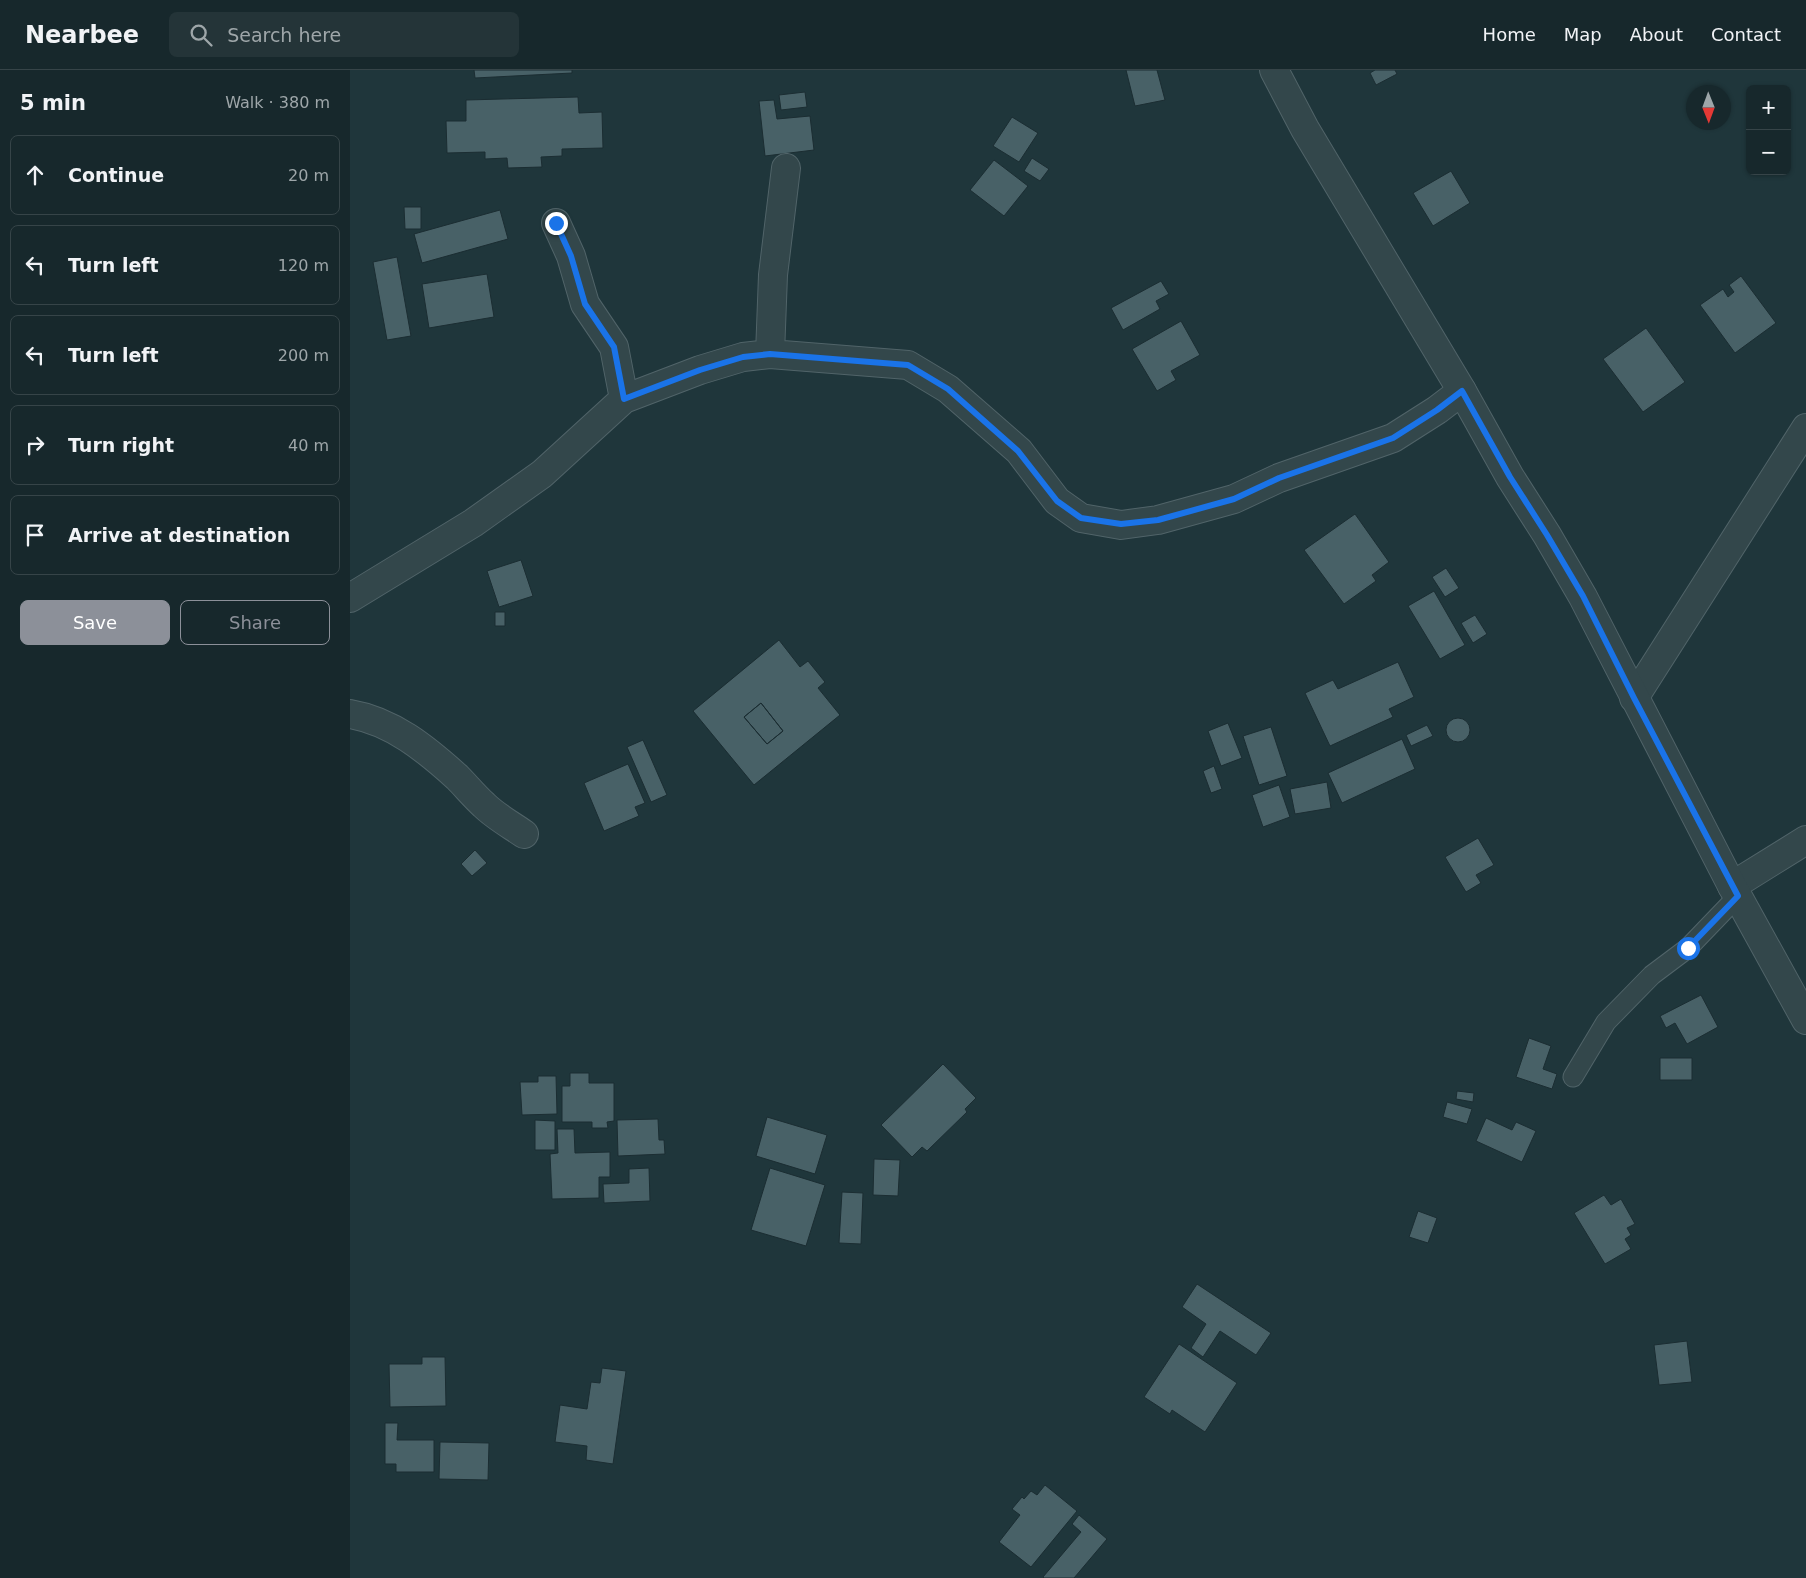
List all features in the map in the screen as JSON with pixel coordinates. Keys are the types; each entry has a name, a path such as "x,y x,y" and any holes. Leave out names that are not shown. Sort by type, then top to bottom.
{"street":[{"path":"1274,70 1305,129 1462,391 1510,477 1583,596 1735,891 1806,1020"},
{"path":"770,354 773,275 786,168"},
{"path":"556,223 571,256 585,304 614,347 624,399"},
{"path":"350,598 473,523 542,474 624,399 700,370 743,357 770,354 908,365 948,389 1018,451 1057,501 1081,518 1121,524 1158,520 1234,499 1279,478 1393,438 1437,410 1462,391"},
{"path":"1634,698 1806,428"},
{"path":"354,711 391,727 409,738 458,778 485,806 524,834"},
{"path":"1735,891 1806,840"}],"lane":[{"path":"1573,1077 1606,1022 1652,975 1688,948 1735,891"}],"building":[{"path":"474,70 572,70 572,73 475,78"},
{"path":"1126,70 1157,70 1165,100 1135,106"},
{"path":"1375,70 1395,70 1397,74 1376,85 1370,73"},
{"path":"805,92 807,107 781,110 779,95"},
{"path":"578,97 579,113 602,112 603,148 562,149 562,156 541,157 542,167 508,168 507,158 485,159 485,152 447,153 446,121 466,121 466,100"},
{"path":"774,100 777,119 810,116 814,150 765,156 759,101"},
{"path":"1012,117 1038,133 1019,162 993,146"},
{"path":"1032,158 1049,169 1040,181 1024,171"},
{"path":"994,160 1028,186 1004,216 970,190"},
{"path":"1451,171 1470,203 1433,226 1413,193"},
{"path":"404,207 421,207 421,229 405,229"},
{"path":"500,210 508,239 422,263 414,234"},
{"path":"397,257 411,336 387,340 373,262"},
{"path":"487,274 494,317 429,328 422,284"},
{"path":"1741,276 1776,323 1735,353 1700,305 1723,289 1728,297 1734,292 1729,285"},
{"path":"1161,281 1169,294 1156,301 1160,309 1123,330 1111,308"},
{"path":"1181,321 1200,355 1171,371 1176,380 1157,391 1132,349"},
{"path":"1646,328 1685,382 1643,412 1603,359"},
{"path":"1355,514 1389,562 1372,575 1376,581 1344,604 1304,550"},
{"path":"521,560 533,596 499,607 487,571"},
{"path":"1446,568 1459,588 1445,597 1432,577"},
{"path":"1434,591 1465,645 1440,659 1408,606"},
{"path":"495,612 505,612 505,626 495,626"},
{"path":"1475,615 1487,634 1473,643 1461,623"},
{"path":"779,640 800,667 808,661 825,682 818,688 840,715 754,785 693,711","holes":["761,703 783,731 767,744 744,717"]},
{"path":"1398,662 1414,697 1389,709 1393,717 1330,746 1305,693 1333,680 1338,689"},
{"path":"761,703 783,731 767,744 744,717"},
{"path":"1458,718 1466,722 1470,730 1466,738 1458,742 1450,738 1446,730 1450,722"},
{"path":"1228,723 1242,758 1221,766 1208,731"},
{"path":"1427,725 1433,736 1411,746 1406,735"},
{"path":"1271,727 1287,776 1259,785 1243,736"},
{"path":"1402,739 1415,769 1342,803 1328,773"},
{"path":"643,740 667,795 651,802 627,747"},
{"path":"628,764 645,803 635,807 639,816 604,831 584,783"},
{"path":"1214,766 1222,789 1211,793 1203,771"},
{"path":"1327,782 1331,808 1295,814 1290,789"},
{"path":"1279,785 1290,817 1263,827 1252,795"},
{"path":"1478,838 1494,865 1476,875 1481,883 1466,892 1445,857"},
{"path":"475,850 487,863 472,876 461,864"},
{"path":"1701,995 1718,1027 1687,1044 1675,1023 1666,1028 1660,1016"},
{"path":"1529,1038 1551,1046 1543,1069 1557,1074 1552,1089 1516,1077"},
{"path":"1660,1058 1692,1058 1692,1080 1660,1080"},
{"path":"943,1064 976,1098 965,1109 967,1112 927,1151 922,1147 912,1157 881,1125"},
{"path":"570,1073 589,1073 589,1083 614,1083 614,1121 607,1122 608,1128 592,1128 592,1122 562,1122 562,1086 570,1086"},
{"path":"538,1076 556,1076 557,1114 522,1115 520,1082 538,1082"},
{"path":"1457,1091 1474,1093 1473,1102 1456,1099"},
{"path":"1447,1102 1472,1109 1467,1124 1443,1117"},
{"path":"767,1117 827,1135 815,1174 756,1156"},
{"path":"1486,1118 1512,1130 1516,1122 1536,1131 1522,1162 1476,1141"},
{"path":"658,1119 659,1140 664,1140 665,1154 618,1156 617,1120"},
{"path":"535,1120 555,1121 555,1150 535,1150"},
{"path":"557,1129 574,1129 575,1153 610,1152 610,1177 599,1177 599,1198 552,1199 550,1154 558,1153"},
{"path":"874,1159 900,1160 898,1196 873,1195"},
{"path":"649,1168 650,1201 604,1203 603,1184 629,1183 629,1169"},
{"path":"770,1168 825,1185 806,1246 751,1230"},
{"path":"842,1192 863,1193 861,1244 839,1243"},
{"path":"1604,1195 1611,1205 1621,1199 1635,1224 1627,1228 1631,1235 1625,1239 1631,1249 1605,1264 1574,1213"},
{"path":"1418,1211 1437,1218 1428,1243 1409,1237"},
{"path":"1197,1284 1271,1333 1256,1355 1220,1331 1203,1357 1191,1348 1206,1324 1182,1307"},
{"path":"1687,1341 1692,1382 1659,1385 1654,1345"},
{"path":"1179,1344 1237,1383 1205,1432 1172,1410 1170,1414 1144,1397"},
{"path":"422,1357 445,1357 446,1406 390,1407 389,1364 422,1364"},
{"path":"602,1368 626,1371 613,1464 586,1460 587,1446 555,1442 560,1405 587,1409 591,1382 600,1383"},
{"path":"385,1423 398,1423 397,1440 434,1440 434,1472 396,1472 396,1464 385,1464"},
{"path":"440,1442 489,1443 488,1480 439,1479"},
{"path":"1045,1485 1077,1511 1031,1567 999,1542 1020,1515 1012,1509 1022,1497 1024,1499 1031,1491 1037,1495"},
{"path":"1079,1515 1107,1539 1074,1578 1044,1578 1081,1532 1072,1524"}],"route":[{"path":"556,223 571,256 585,304 614,347 624,399 700,370 743,357 770,354 908,365 948,389 1018,451 1057,501 1081,518 1121,524 1158,520 1234,499 1279,478 1393,438 1437,410 1462,391 1510,477 1583,596 1634,698 1738,896 1688,948"}]}
